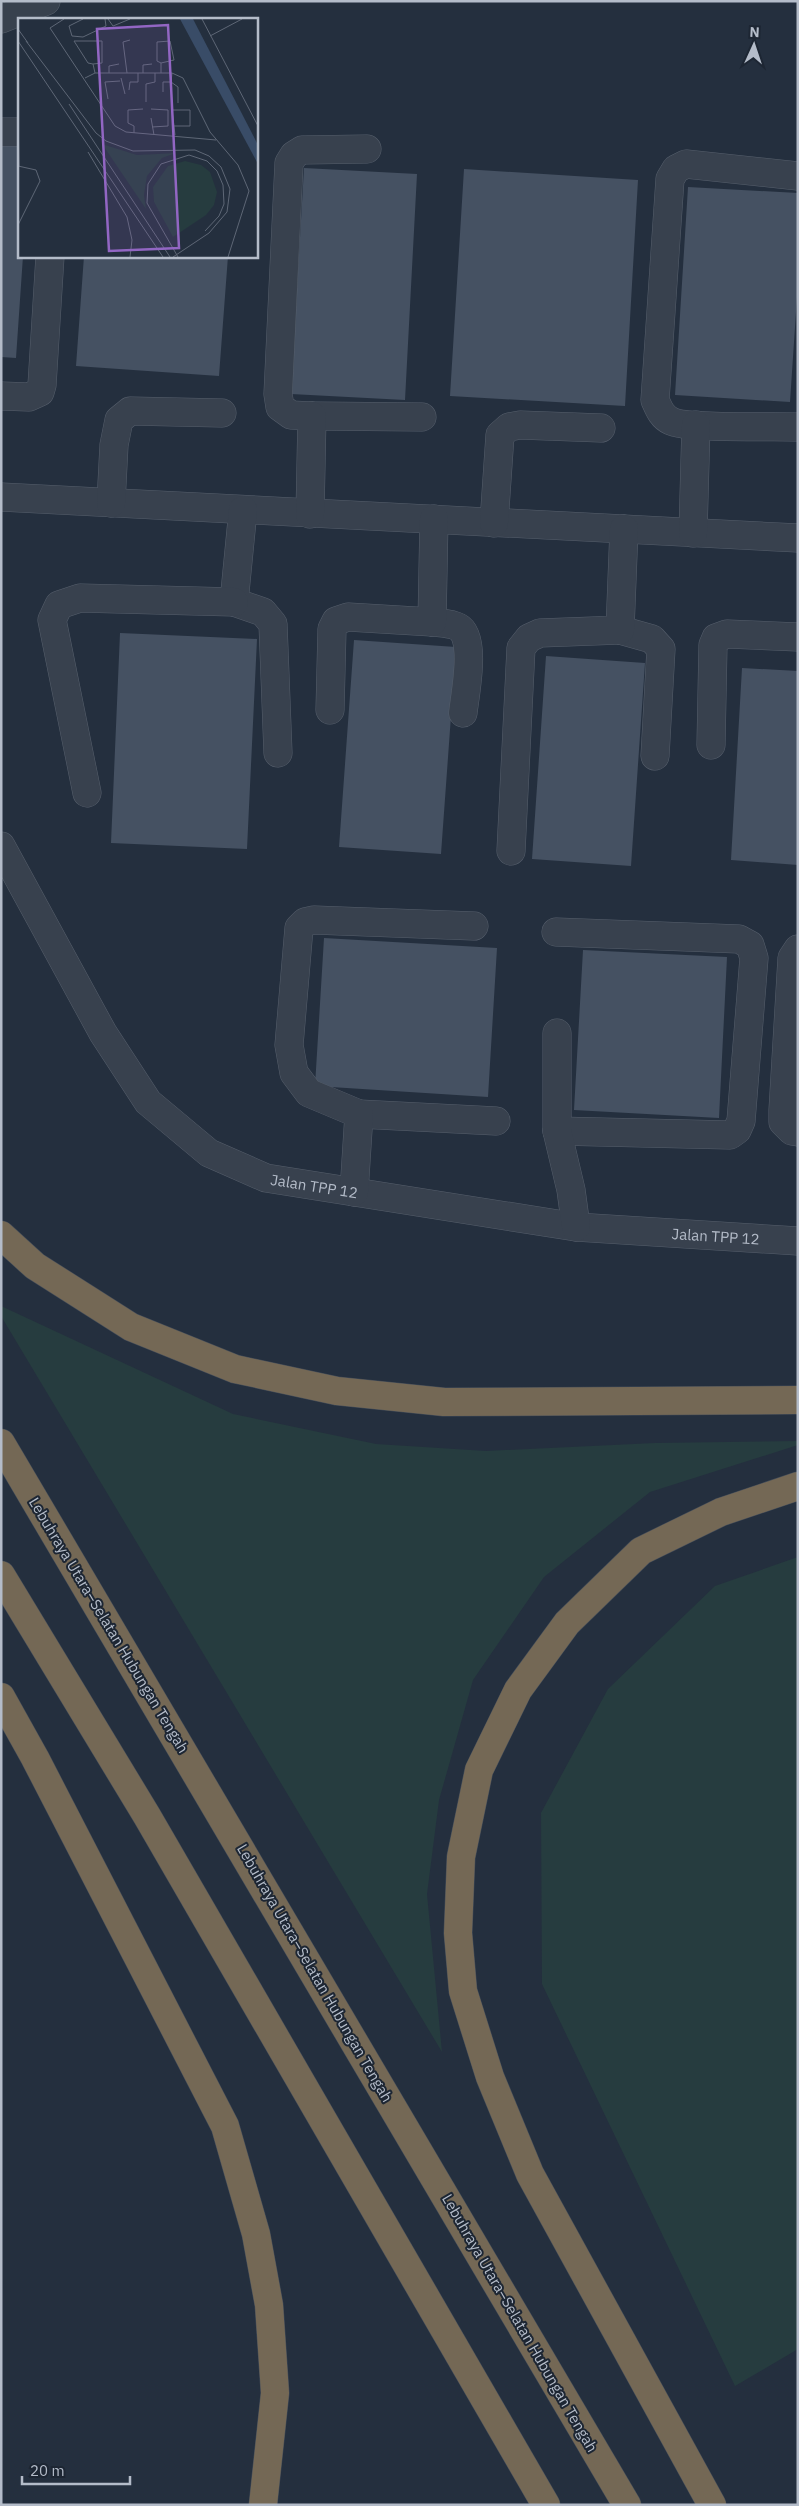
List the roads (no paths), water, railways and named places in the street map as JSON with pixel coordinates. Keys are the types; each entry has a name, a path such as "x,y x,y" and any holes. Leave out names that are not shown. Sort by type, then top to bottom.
{"highway":[{"path":"1,1235 35,1266 131,1327 236,1369 337,1391 444,1402 798,1400"},
{"name":"Lebuhraya Utara–Selatan Hubungan Tengah","path":"1,1443 627,2505"},
{"path":"712,2505 530,2174 490,2077 463,1990 458,1933 460,1857 479,1770 518,1690 566,1624 641,1552 721,1512 798,1486"},
{"path":"1,1575 147,1816 546,2505"},
{"path":"1,1697 35,1758 225,2126 256,2234 269,2305 275,2393 263,2505"}],"street":[{"path":"1,19 46,1"},
{"path":"1,132 18,132"},
{"path":"367,150 302,150 294,155 289,163 278,394 280,407 291,414 312,416 422,417"},
{"path":"798,176 686,164 676,169 670,179 655,400 660,412 672,422 696,425 798,427"},
{"path":"1,396 29,397 40,392 50,258"},
{"path":"111,503 114,445 119,420 130,411 222,413"},
{"path":"310,514 312,416"},
{"path":"494,523 500,435 509,427 520,425 601,428"},
{"path":"693,533 696,425"},
{"path":"1,497 798,538"},
{"path":"234,602 243,510"},
{"path":"432,622 434,520"},
{"path":"620,630 624,529"},
{"path":"86,793 52,620 58,605 80,598 234,602 263,612 273,624 278,753"},
{"path":"330,710 332,630 336,621 348,617 432,622 458,626 466,634 469,646 463,713"},
{"path":"511,850 522,648 529,638 540,633 620,630 652,638 661,648 655,756"},
{"path":"711,745 713,645 716,638 727,634 798,637"},
{"name":"Jalan TPP 12","path":"1,846 103,1033 148,1102 209,1153 266,1178 576,1227 798,1241"},
{"path":"474,926 314,920 305,922 299,928 289,1044 294,1073 309,1093 359,1114 496,1120"},
{"path":"556,932 739,939 750,945 754,958 741,1121 737,1130 730,1135 557,1131"},
{"path":"798,949 792,958 783,1122 792,1131 798,1132"},
{"path":"557,1033 557,1131 571,1190 576,1227"},
{"path":"354,1192 359,1114"}]}
